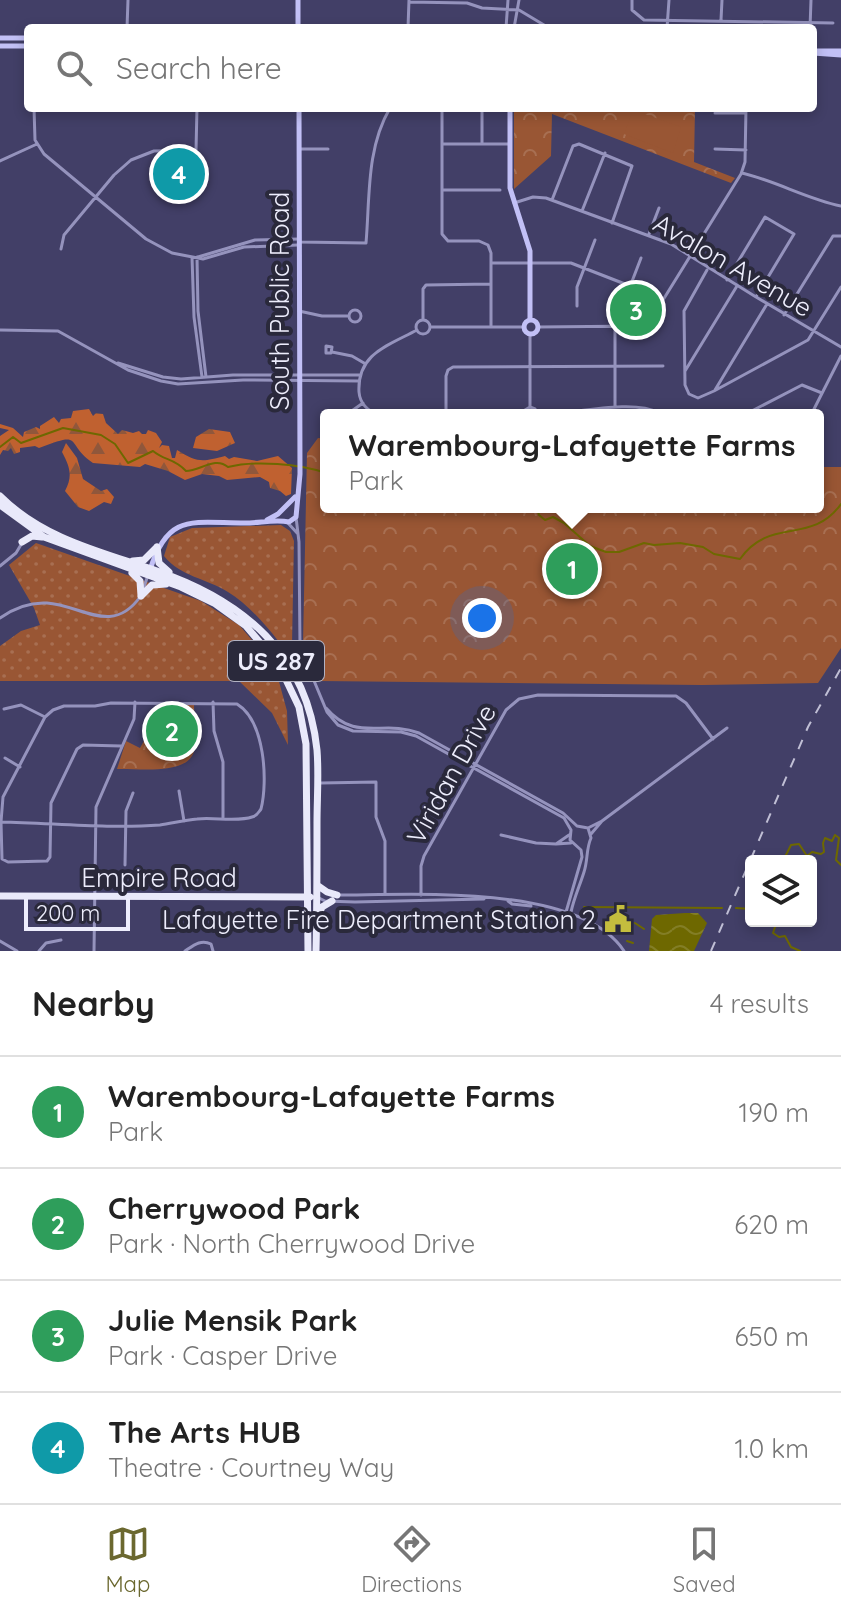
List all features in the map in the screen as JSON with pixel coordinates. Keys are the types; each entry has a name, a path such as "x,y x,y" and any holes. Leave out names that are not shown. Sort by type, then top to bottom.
{"main road":[{"name":"US 287","path":"0,496 22,515 56,536 122,559 214,603 246,626 271,653 294,694 302,716 308,759 308,951"},
{"name":"US 287","path":"0,505 44,537 112,563 188,582 212,593 246,616 264,633 285,661 309,711 316,749 316,951"},
{"path":"18,520 23,529 22,542"},
{"path":"22,542 32,536 44,537"},
{"path":"122,559 144,560 157,547"},
{"path":"157,547 163,569 188,582"},
{"path":"112,563 137,576 141,596"},
{"path":"141,596 153,585 173,584"},
{"path":"317,885 334,898 322,907 317,918"},
{"name":"Empire Road","path":"0,896 317,897"},
{"path":"288,897 308,912"}],"street":[{"path":"127,24 128,0"},
{"path":"298,0 298,24"},
{"path":"506,24 508,0"},
{"path":"515,24 519,0"},
{"path":"632,0 632,10 639,18 833,23"},
{"path":"667,24 669,0"},
{"path":"721,21 722,0"},
{"path":"810,22 811,0"},
{"path":"408,24 409,1 445,1 519,10 542,24"},
{"path":"0,38 24,38"},
{"path":"0,46 24,46"},
{"path":"817,52 841,53"},
{"path":"34,112 33,132 44,154 95,197 163,249 211,258 250,246 299,242 366,243 367,190 380,126 388,112"},
{"path":"61,249 64,235 121,167 141,155 165,150 196,150 197,112"},
{"name":"South Public Road","path":"296,514 300,474 299,112"},
{"path":"442,112 441,227 448,241 484,242 490,249 491,326"},
{"path":"482,112 482,144"},
{"path":"510,112 510,188 529,244 531,262 530,319 523,327"},
{"path":"715,113 730,112"},
{"path":"538,327 640,326 650,321 742,173 746,150 746,112"},
{"path":"0,161 37,144"},
{"path":"442,144 509,144"},
{"path":"552,200 573,146 579,144 605,153 630,163 633,170 612,223"},
{"path":"299,149 328,149"},
{"path":"715,149 746,150"},
{"path":"582,211 605,153"},
{"path":"742,173 841,206"},
{"path":"442,190 500,190"},
{"name":"Avalon Avenue","path":"514,203 533,197 552,200 649,234 841,347"},
{"path":"649,234 659,208"},
{"path":"727,280 765,217 794,234 756,297"},
{"path":"784,315 833,236 841,236"},
{"path":"577,306 577,287 595,240"},
{"path":"195,257 194,317 204,379"},
{"path":"630,285 641,258"},
{"path":"491,263 571,263 663,301"},
{"path":"708,268 684,311 685,385 689,394 698,398 808,340 841,287"},
{"path":"423,319 425,286 491,284"},
{"path":"684,372 737,286"},
{"path":"714,391 767,304"},
{"path":"299,311 322,316 348,316"},
{"path":"423,319 431,327"},
{"path":"417,330 417,322 423,319"},
{"path":"530,319 538,327"},
{"path":"417,330 424,334 431,327 523,327"},
{"path":"523,327 530,334 536,332 538,327"},
{"path":"615,327 615,407"},
{"path":"0,330 58,331 115,362 161,381 359,375"},
{"path":"368,409 363,403 359,381 364,363 417,330"},
{"path":"527,409 530,407 530,334"},
{"path":"332,352 352,356 364,363"},
{"path":"814,409 841,356"},
{"path":"446,409 446,376 453,367 663,366"},
{"path":"299,377 359,381"},
{"path":"756,409 802,385 822,393"},
{"path":"354,409 363,403"},
{"path":"596,409 652,409"},
{"path":"254,523 273,518 297,494"},
{"path":"288,505 296,514 298,534 300,647 331,719 346,729 410,734 563,813 577,826 588,828 602,821 727,728"},
{"path":"280,512 298,534"},
{"path":"0,618 26,605 47,603 104,617 129,608 141,596 157,547 170,532 184,525 285,521 296,514"},
{"path":"0,566 16,553 22,542"},
{"name":"Viridan Drive","path":"421,895 423,858 511,704 527,696 676,696 686,703 713,739"},
{"path":"94,951 98,800 134,719 135,702"},
{"path":"0,822 50,823 95,825 161,825 223,817 250,818 261,809 263,755 245,710 231,703 135,702 58,708 45,717 3,797 0,822 1,856 8,862 47,861 50,857 50,823 53,795 77,749 83,745 121,746"},
{"path":"213,702 214,731 223,759 223,817"},
{"path":"4,709 21,705 45,717"},
{"path":"5,758 20,767"},
{"path":"474,766 564,818 571,843"},
{"path":"317,783 376,782 376,817 385,841 385,895"},
{"path":"179,791 184,821"},
{"path":"125,865 127,805 133,793"},
{"path":"568,912 585,870 591,834 602,821"},
{"path":"556,844 577,826"},
{"path":"588,828 591,834"},
{"path":"501,835 536,843 571,843 578,847 582,853 582,863 568,912"},
{"path":"578,847 588,844"},
{"path":"317,897 421,895 480,896 489,899"},
{"path":"317,897 489,899 537,906 568,912 603,928 624,951"},
{"path":"39,951 46,943 61,940"},
{"path":"0,941 17,951"},
{"path":"185,951 205,942 211,944 213,951"}],"green space":[{"path":"514,112 695,112 694,162 735,178 731,183 552,114 551,156 514,189"},
{"path":"632,112 681,127 673,153 624,134"},
{"path":"622,284 659,302 644,321 619,324 618,294"},
{"path":"89,409 93,416 103,414 106,423 118,434 122,430 156,433 162,442 159,448 169,446 172,458 175,458 177,450 200,460 225,456 257,461 278,456 292,468 291,494 286,496 270,488 269,482 260,477 227,480 202,474 185,480 145,464 140,467 93,463 69,440 39,448 20,448 20,452 14,454 11,448 3,450 0,455 0,436 9,430 0,428 0,424 13,428 23,437 24,432 36,427 40,429 54,417 59,423 61,419 71,418 73,411"},
{"path":"209,429 230,432 235,443 217,451 193,448 196,437"},
{"path":"320,438 320,513 824,513 824,467 841,467 841,648 818,683 702,685 320,681 303,644 307,453"},
{"path":"66,443 77,458 83,479 101,491 107,489 114,497 111,504 104,502 89,511 78,507 65,491 70,476 62,452"},
{"path":"281,525 290,531 294,541 292,644 299,669 248,607 220,587 178,569 164,556 170,537 192,528"},
{"path":"36,543 201,601 239,625 275,667 287,711 288,745 272,713 239,681 0,681 0,646 21,631 40,625 34,608 9,565"},
{"path":"165,705 194,705 195,746 190,759 172,767 117,769 126,741 140,748 155,721 164,721"}],"water":[{"path":"698,913 707,923 694,951 649,951 652,919 656,915"}],"waterway":[{"path":"0,447 13,437 21,443 63,428 101,435 115,444 128,463 153,451 186,471 213,463 228,467 264,463 320,471"},
{"path":"538,513 545,520 553,517 564,523 590,546 606,552 619,552 644,543 680,543 740,559 764,538 817,524 841,504"},
{"path":"808,855 824,852 825,838 832,841 835,835 839,838 836,860 841,865"},
{"path":"786,855 791,845 799,844 806,855"},
{"path":"584,907 722,908"},
{"path":"736,908 745,909"},
{"path":"635,923 644,929"},
{"path":"775,927 773,933 779,937 785,936 791,947 800,951"},
{"path":"627,941 633,943"}],"railway":[{"path":"711,951 808,727 841,668"}],"place":[{"name":"The Arts HUB","path":"179,174"},
{"name":"Julie Mensik Park","path":"636,310"},
{"name":"Warembourg-Lafayette Farms","path":"572,569"},
{"name":"Cherrywood Park","path":"172,731"},
{"name":"Lafayette Fire Department Station 2","path":"618,919"}]}
